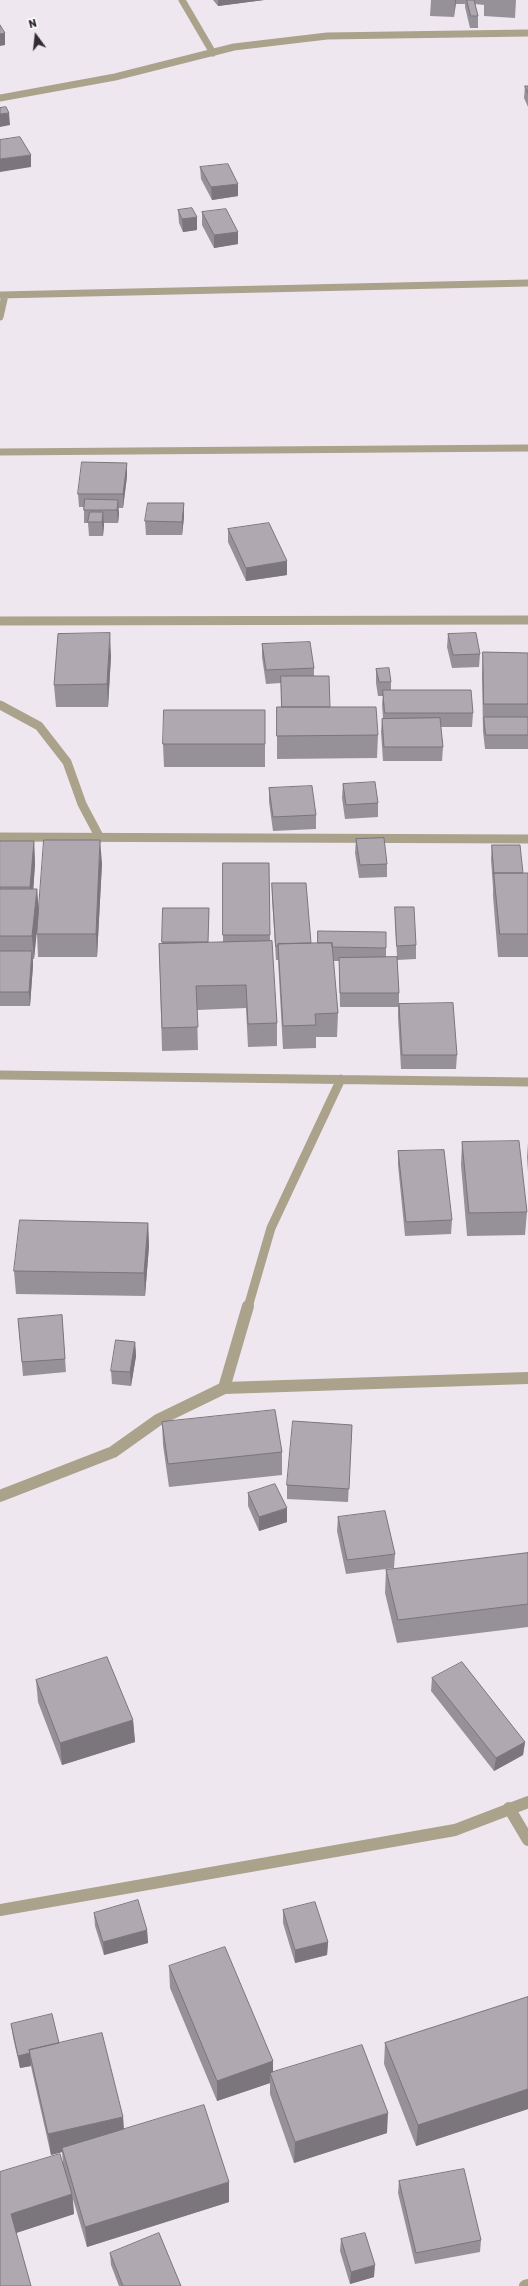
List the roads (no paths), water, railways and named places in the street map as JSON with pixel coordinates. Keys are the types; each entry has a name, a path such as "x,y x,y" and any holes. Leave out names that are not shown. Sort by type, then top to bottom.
{"street":[{"path":"182,0 213,53"},
{"path":"0,98 115,77 234,47 327,36 424,33 528,33"},
{"path":"0,316 3,295 528,283"},
{"path":"0,452 528,448"},
{"path":"0,621 528,620"},
{"path":"0,705 39,726 67,762 82,804 100,838"},
{"path":"0,838 528,839"},
{"path":"0,1075 528,1082"},
{"path":"224,1388 271,1228 341,1079"},
{"path":"0,1496 113,1452 158,1420 224,1388 528,1378"},
{"path":"0,1910 456,1830 528,1802"},
{"path":"510,1808 528,1840"}]}
